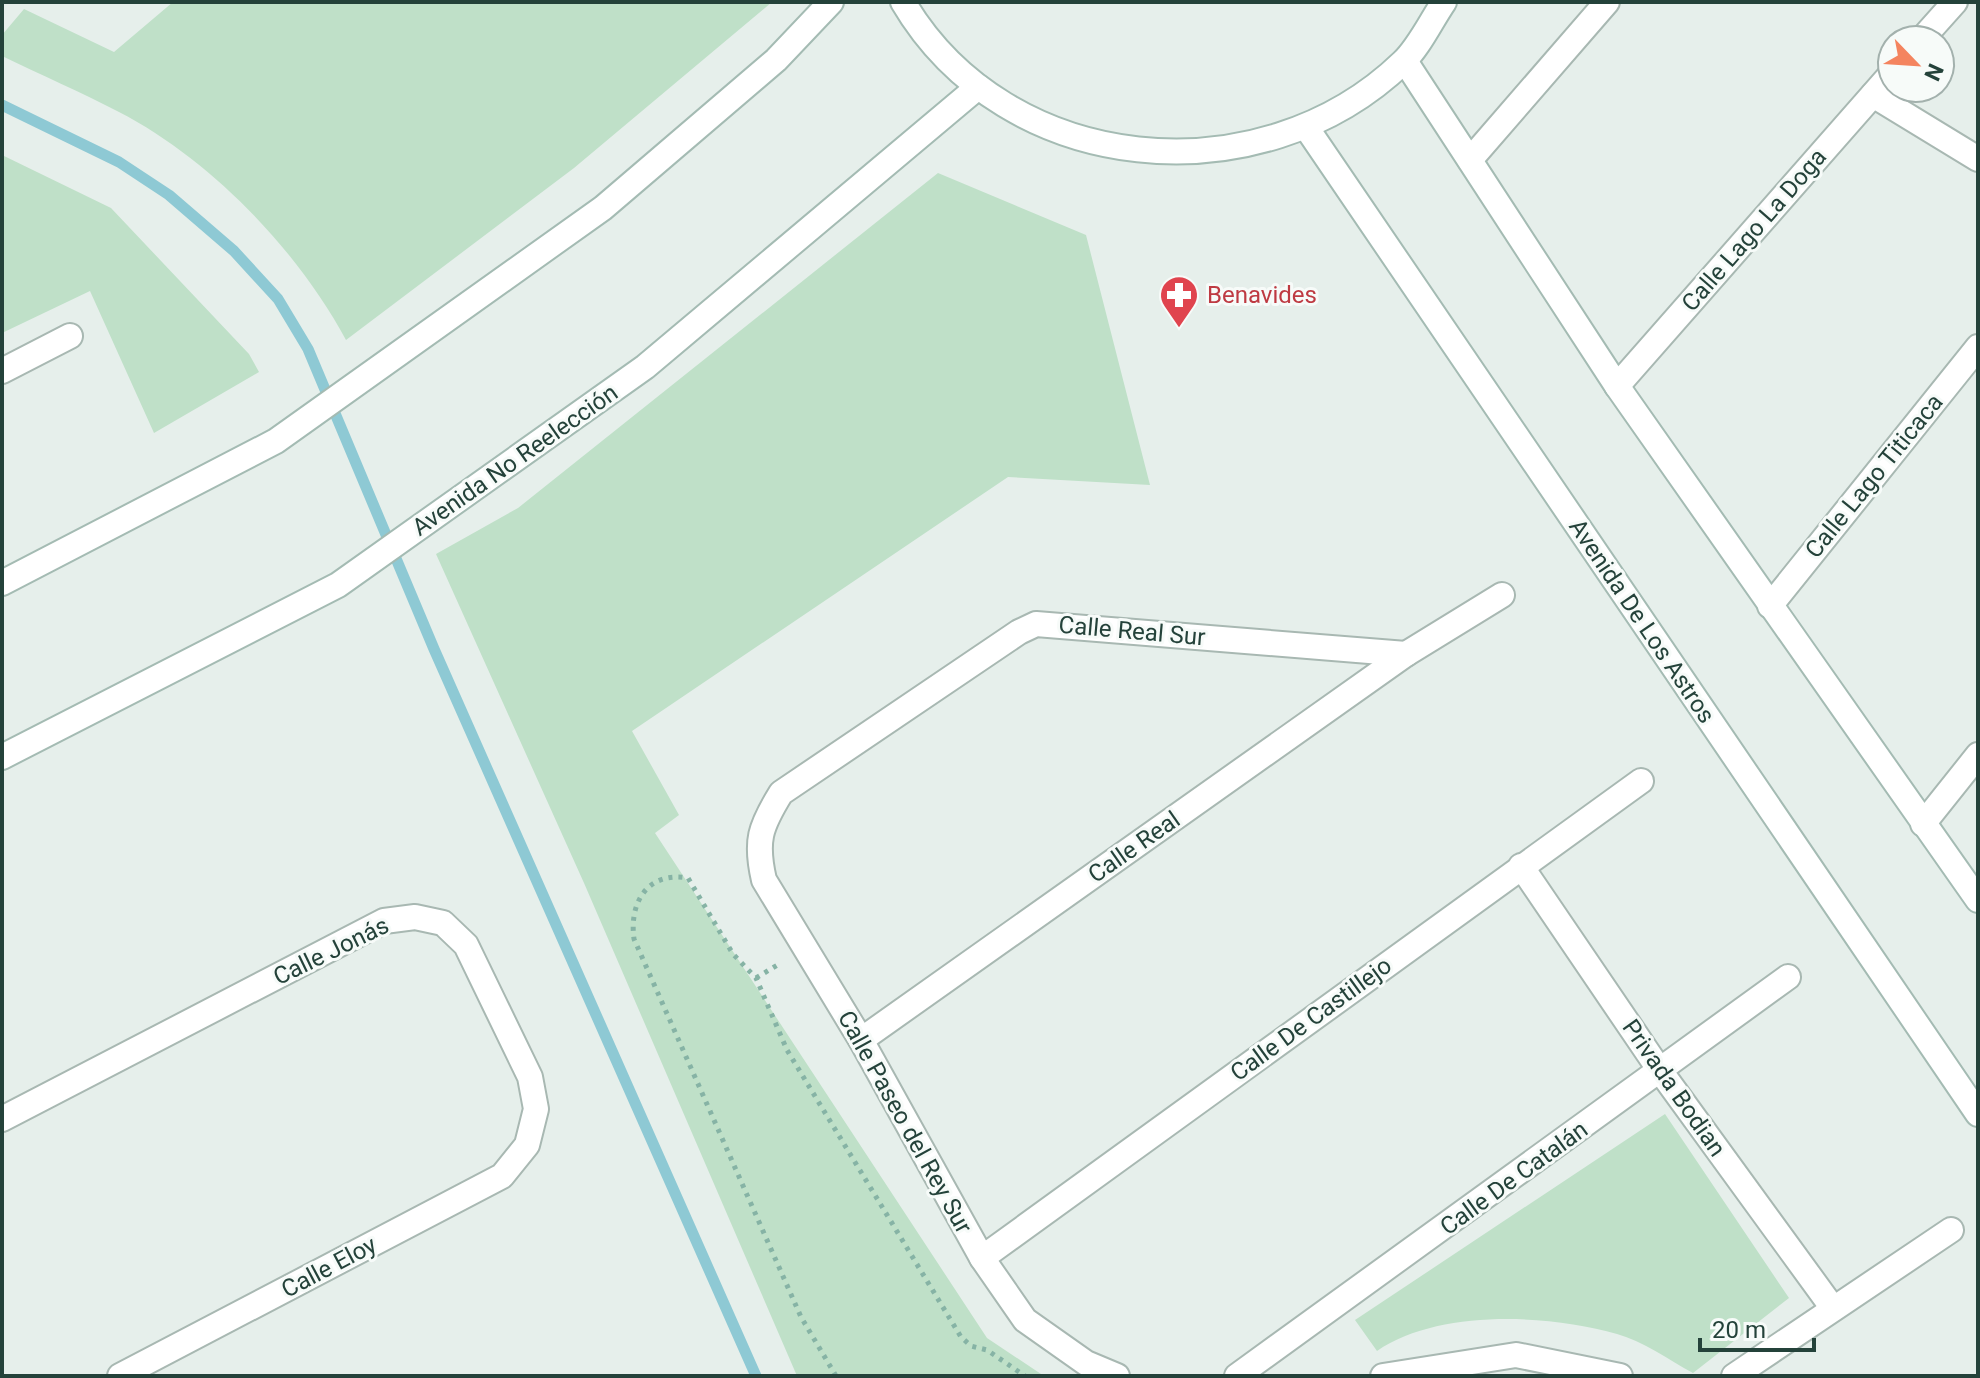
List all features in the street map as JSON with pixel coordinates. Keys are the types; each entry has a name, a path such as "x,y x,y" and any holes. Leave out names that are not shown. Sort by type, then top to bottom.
{"street":[{"path":"2,583 276,441 603,208 776,60 831,2"},
{"path":"903,2 918,27 978,87 1053,130 1136,152 1223,151 1306,127 1359,99 1405,61 1444,2"},
{"path":"1470,160 1607,2"},
{"path":"1935,24 1955,2"},
{"path":"1405,61 1617,386 1978,900"},
{"name":"Avenida No Reelección","path":"2,757 338,585 645,367 978,87"},
{"name":"Calle Lago La Doga","path":"1617,386 1876,92"},
{"path":"1873,95 1978,159"},
{"name":"Avenida De Los Astros","path":"1306,127 1978,1114"},
{"path":"2,371 70,336"},
{"name":"Calle Lago Titicaca","path":"1770,606 1978,347"},
{"path":"1406,654 1502,595"},
{"name":"Calle Real Sur","path":"763,822 781,793 1019,632 1036,624 1406,654"},
{"name":"Calle Real","path":"861,1040 1406,654"},
{"path":"1923,824 1978,755"},
{"name":"Calle De Castillejo","path":"982,1258 1641,781"},
{"name":"Calle Paseo del Rey Sur","path":"763,822 758,852 764,880 861,1040 982,1258 1025,1320 1086,1363 1117,1376"},
{"name":"Privada Bodian","path":"1521,866 1661,1072 1832,1307"},
{"name":"Calle Jonás","path":"2,1119 384,921 415,917 443,923 466,945 530,1077 536,1109 527,1145"},
{"name":"Calle De Catalán","path":"1237,1376 1661,1072 1788,977"},
{"name":"Calle Eloy","path":"120,1376 502,1176 527,1145"},
{"path":"1734,1376 1832,1307 1951,1230"},
{"path":"1383,1376 1516,1355 1620,1376"}],"path":[{"path":"836,1376 801,1317 634,939 631,916 643,892 660,880 675,876 688,878 733,954 756,978 787,1050 961,1337 971,1346 987,1350 1025,1376"}],"green space":[{"path":"173,2 772,2 574,168 346,340 326,306 277,240 218,181 153,132 105,105 2,56 2,35 24,9 114,52"},
{"path":"2,155 111,208 249,354 259,372 154,433 90,291 2,333"},
{"path":"938,173 1086,235 1150,485 1008,477 632,731 679,815 655,833 987,1338 1044,1376 797,1376 584,883 436,554 518,508"},
{"path":"1665,1114 1789,1298 1693,1373 1627,1337 1559,1322 1494,1319 1462,1322 1402,1337 1377,1351 1355,1320"}],"waterway":[{"path":"2,105 119,162 169,195 234,251 278,299 308,349 434,649 756,1376"}],"place":[{"name":"Benavides","path":"1179,329"}]}
